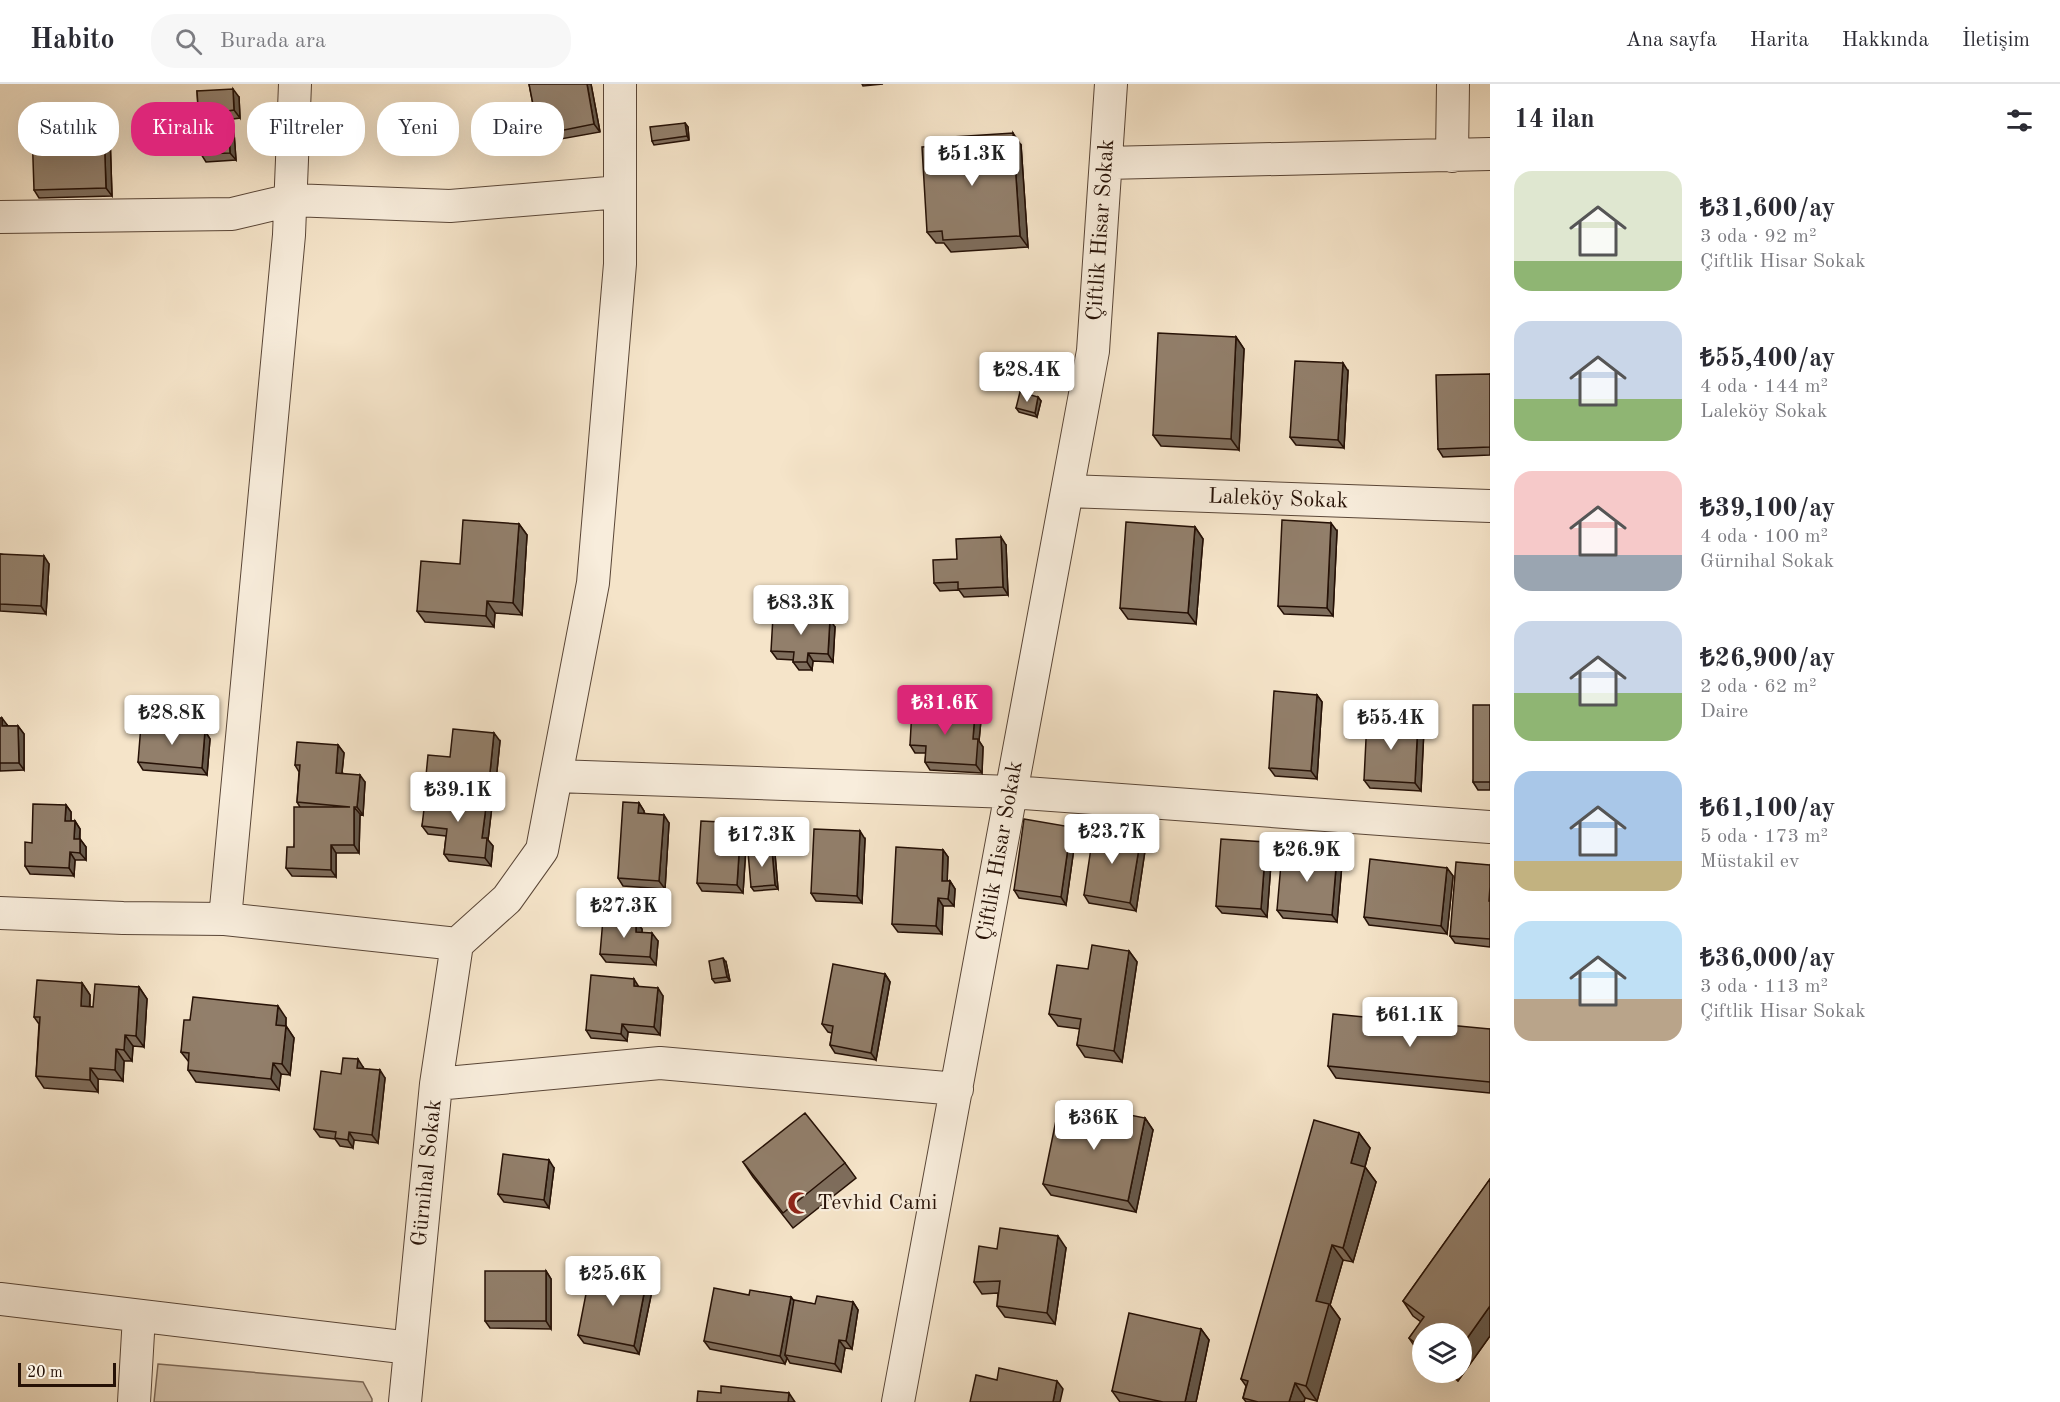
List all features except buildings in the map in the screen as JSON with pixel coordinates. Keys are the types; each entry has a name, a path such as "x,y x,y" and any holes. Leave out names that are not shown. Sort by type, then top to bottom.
{"street":[{"path":"225,919 291,200 295,84"},
{"path":"0,913 225,919 457,944 507,899 542,850 593,583 620,264 620,84"},
{"name":"Çiftlik Hisar Sokak","path":"898,1402 1093,351 1111,84"},
{"path":"1452,156 1453,84"},
{"path":"1106,163 1490,154"},
{"path":"0,217 232,214 291,200 450,206 620,192"},
{"name":"Laleköy Sokak","path":"1067,491 1490,506"},
{"path":"556,776 1011,792 1490,827"},
{"name":"Gürnihal Sokak","path":"405,1402 436,1084 457,944"},
{"path":"436,1084 660,1062 957,1089"},
{"path":"0,1299 410,1348"},
{"path":"134,1402 139,1316"}],"shaded area":[{"path":"158,1364 363,1382 372,1402 154,1402"}],"place":[{"name":"Tevhid Cami","path":"799,1203"}]}
